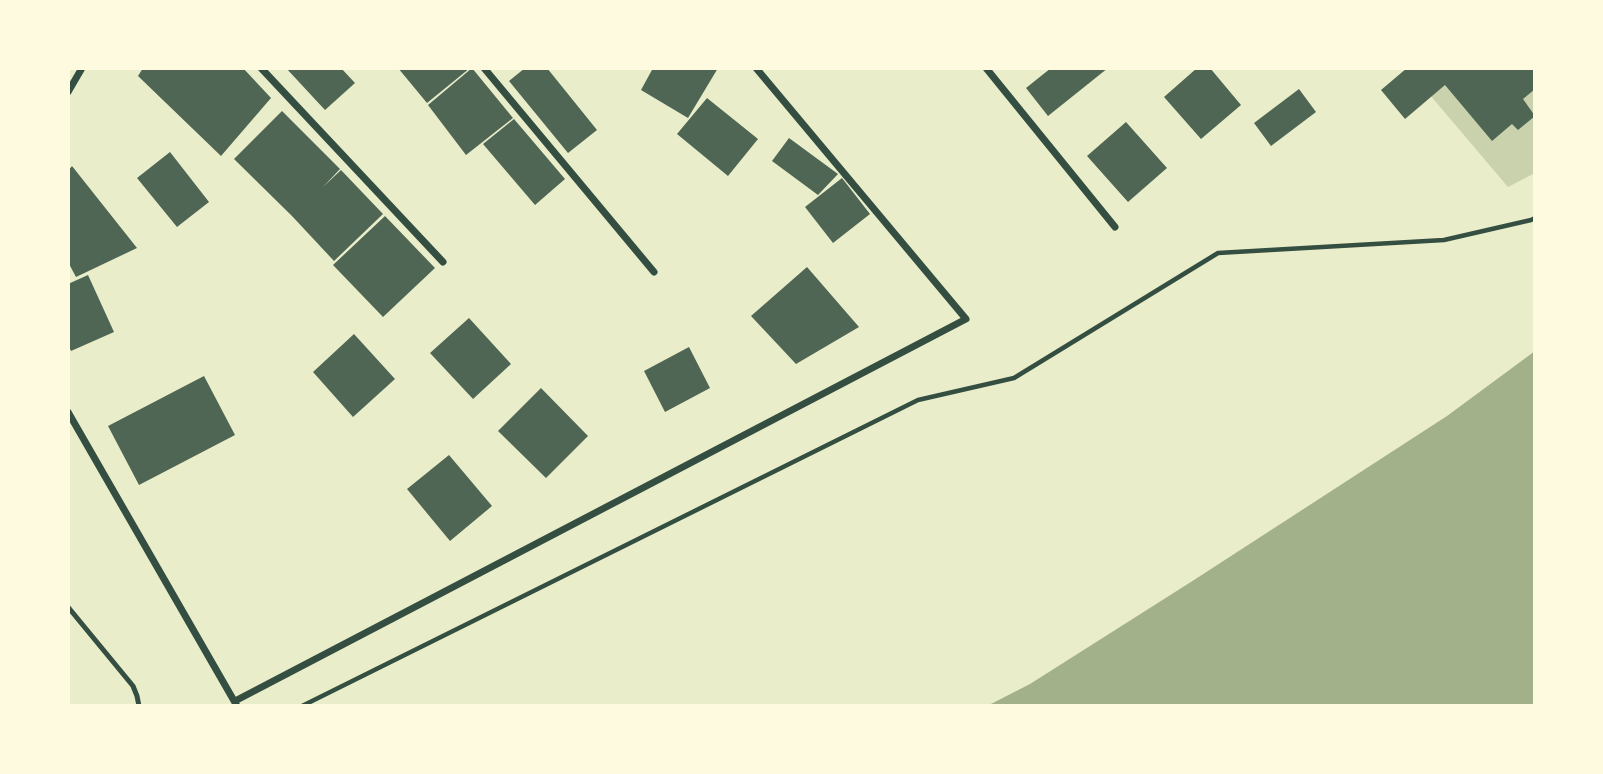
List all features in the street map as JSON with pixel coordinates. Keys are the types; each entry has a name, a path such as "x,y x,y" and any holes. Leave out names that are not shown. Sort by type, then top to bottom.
{"street":[{"path":"68,92 82,68"},
{"path":"261,68 443,262"},
{"path":"484,68 654,272"},
{"path":"68,412 236,703 966,319 756,68"},
{"path":"986,68 1115,227"}],"lane":[{"path":"68,607 134,686 139,706"}],"path":[{"path":"302,706 918,400 1014,378 1218,253 1444,240 1535,218"}],"shaded area":[{"path":"1407,68 1535,68 1535,173 1508,187"},
{"path":"1535,351 1535,706 987,706 1030,684 1194,580 1447,416"}],"building":[{"path":"143,68 243,68 271,98 221,156 138,76"},
{"path":"286,68 341,68 355,83 325,110"},
{"path":"398,68 470,68 427,103"},
{"path":"472,68 513,118 466,155 428,105"},
{"path":"525,68 547,68 597,130 568,153 509,81"},
{"path":"653,68 718,68 688,118 641,90"},
{"path":"1051,68 1108,68 1048,116 1026,88"},
{"path":"1197,68 1210,68 1241,105 1201,139 1164,97"},
{"path":"1407,68 1535,68 1535,89 1523,99 1535,116 1518,130 1512,124 1492,141 1445,85 1405,119 1381,90"},
{"path":"1299,89 1316,112 1271,146 1254,123"},
{"path":"707,98 758,139 728,176 677,134"},
{"path":"282,111 340,169 323,187 341,170 383,214 334,261 234,159"},
{"path":"514,119 565,179 535,205 483,144"},
{"path":"1126,122 1167,168 1128,202 1087,156"},
{"path":"789,138 838,174 818,195 772,161"},
{"path":"170,152 209,202 177,227 137,178"},
{"path":"72,166 137,248 76,277 68,262 68,171"},
{"path":"842,178 870,214 833,243 805,207"},
{"path":"385,216 435,268 383,317 333,265"},
{"path":"807,267 859,327 796,364 751,316"},
{"path":"88,275 114,332 71,351 68,344 68,284"},
{"path":"469,318 511,364 473,399 430,353"},
{"path":"354,334 395,379 353,417 313,372"},
{"path":"689,347 710,388 665,412 644,371"},
{"path":"204,376 235,435 139,485 108,426"},
{"path":"541,388 588,436 546,478 498,431"},
{"path":"449,455 492,506 450,541 407,489"}]}
